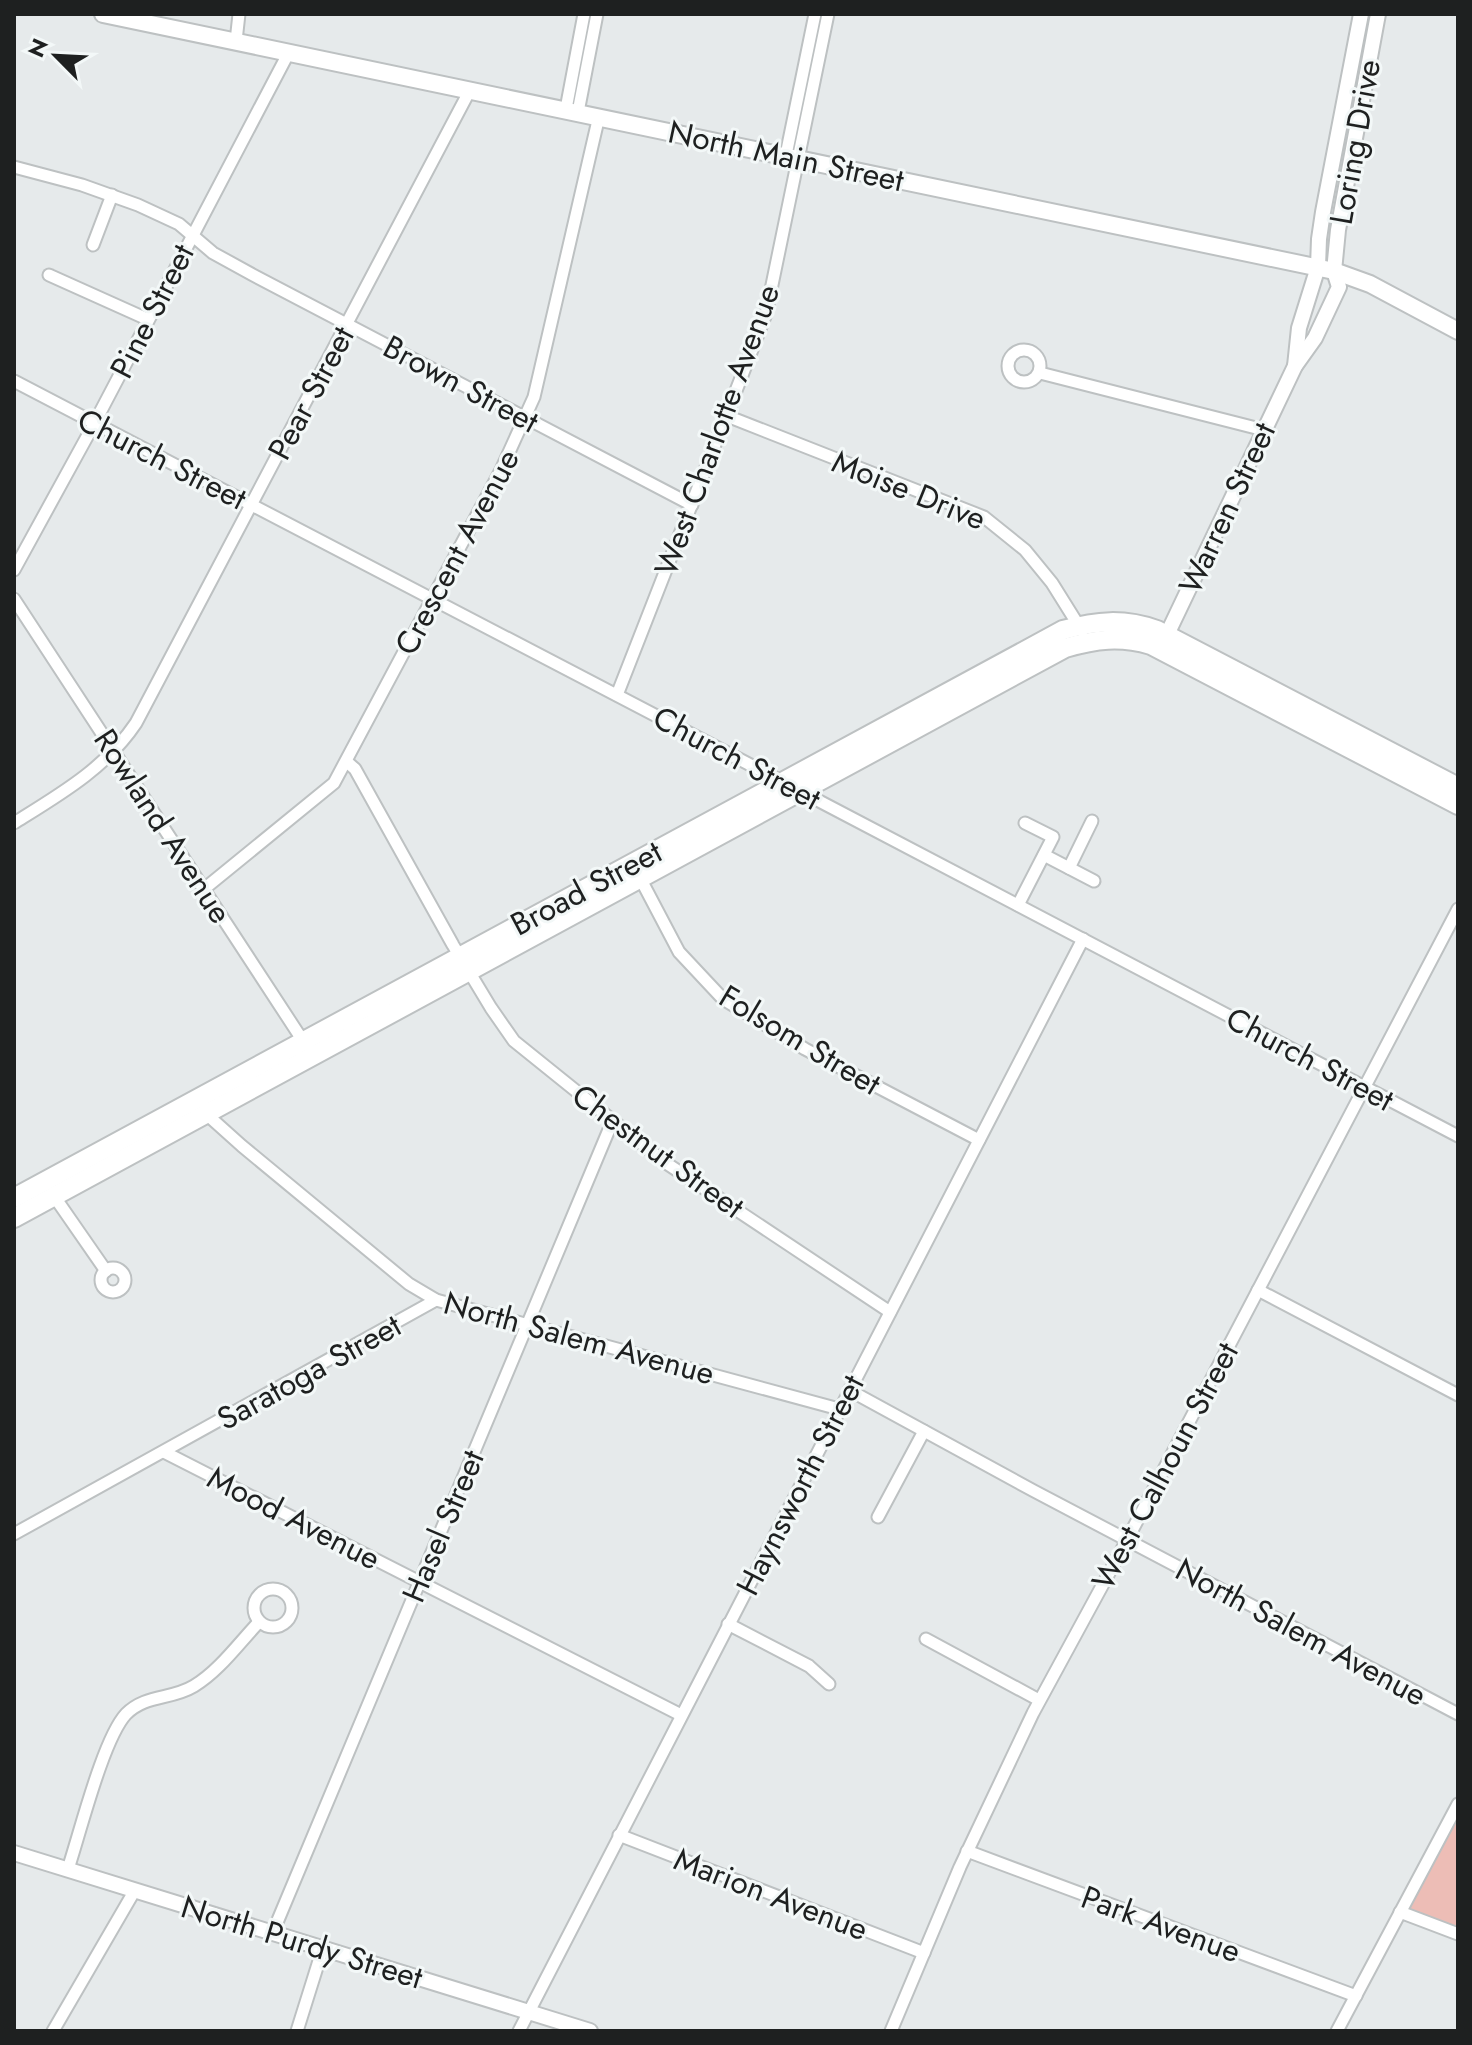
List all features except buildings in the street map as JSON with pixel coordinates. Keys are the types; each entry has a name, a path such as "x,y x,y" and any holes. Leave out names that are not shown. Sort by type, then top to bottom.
{"main road":[{"name":"North Main Street","path":"103,14 1326,269 1370,284 1458,331"},
{"name":"Broad Street","path":"636,870 800,791 1065,648 1084,633"},
{"name":"Broad Street","path":"14,1198 203,1104 636,870 782,782 1053,634 1084,633 1164,642"},
{"path":"1164,642 1458,787"},
{"path":"1164,642 1458,805"},
{"name":"Broad Street","path":"14,1218 203,1104"}],"street":[{"path":"236,41 239,14"},
{"path":"572,111 584,14"},
{"path":"572,111 597,14"},
{"path":"792,157 815,14"},
{"path":"792,157 828,14"},
{"name":"Loring Drive","path":"1326,269 1319,239 1361,14"},
{"name":"Loring Drive","path":"1326,269 1338,230 1378,14"},
{"name":"Pine Street","path":"14,570 289,52"},
{"name":"Pear Street","path":"14,823 97,768 136,723 470,90"},
{"name":"Crescent Avenue","path":"204,889 334,783 433,600 526,418 541,367 599,116"},
{"name":"West Charlotte Avenue","path":"617,695 766,314 792,157"},
{"name":"Brown Street","path":"16,172 51,176 112,195 179,224 213,253 692,505"},
{"path":"93,245 112,195"},
{"name":"Warren Street","path":"1164,642 1295,366 1315,338 1339,287 1326,269 1299,328 1295,366"},
{"path":"49,275 147,319"},
{"path":"1040,373 1264,430"},
{"name":"Church Street","path":"14,381 1458,1136"},
{"name":"Moise Drive","path":"727,416 984,517 1025,550 1052,583 1084,633"},
{"name":"Rowland Avenue","path":"14,599 307,1047"},
{"path":"347,762 355,769 464,963"},
{"path":"1069,868 1092,821"},
{"path":"1018,905 1053,837 1025,823"},
{"path":"1044,855 1094,881"},
{"name":"Folsom Street","path":"636,870 679,952 723,999 805,1049 979,1140"},
{"name":"West Calhoun Street","path":"891,2031 967,1851 1039,1700 1127,1540 1458,909"},
{"name":"Haynsworth Street","path":"519,2031 1083,939"},
{"name":"Chestnut Street","path":"464,963 514,1041 699,1185 890,1312"},
{"name":"North Salem Avenue","path":"203,1104 213,1120 242,1146 409,1284 436,1300 839,1409"},
{"name":"Hasel Street","path":"273,1932 613,1120"},
{"path":"54,1196 106,1271"},
{"path":"1258,1290 1458,1395"},
{"name":"Saratoga Street","path":"14,1534 436,1300"},
{"name":"North Salem Avenue","path":"849,1390 1458,1714"},
{"path":"878,1517 924,1431"},
{"name":"Mood Avenue","path":"164,1452 681,1715"},
{"path":"68,1869 100,1769 121,1721 144,1701 184,1691 201,1681 259,1622"},
{"path":"728,1624 809,1666 829,1684"},
{"path":"926,1639 1039,1700"},
{"path":"1337,2031 1458,1804"},
{"name":"Marion Avenue","path":"619,1835 924,1953"},
{"name":"Park Avenue","path":"967,1851 1356,1996"},
{"name":"North Purdy Street","path":"14,1853 590,2031"},
{"path":"53,2031 135,1890"},
{"path":"1400,1912 1458,1934"},
{"path":"297,2031 323,1948"}],"shaded area":[{"path":"1458,1804 1458,1934 1400,1912"}]}
